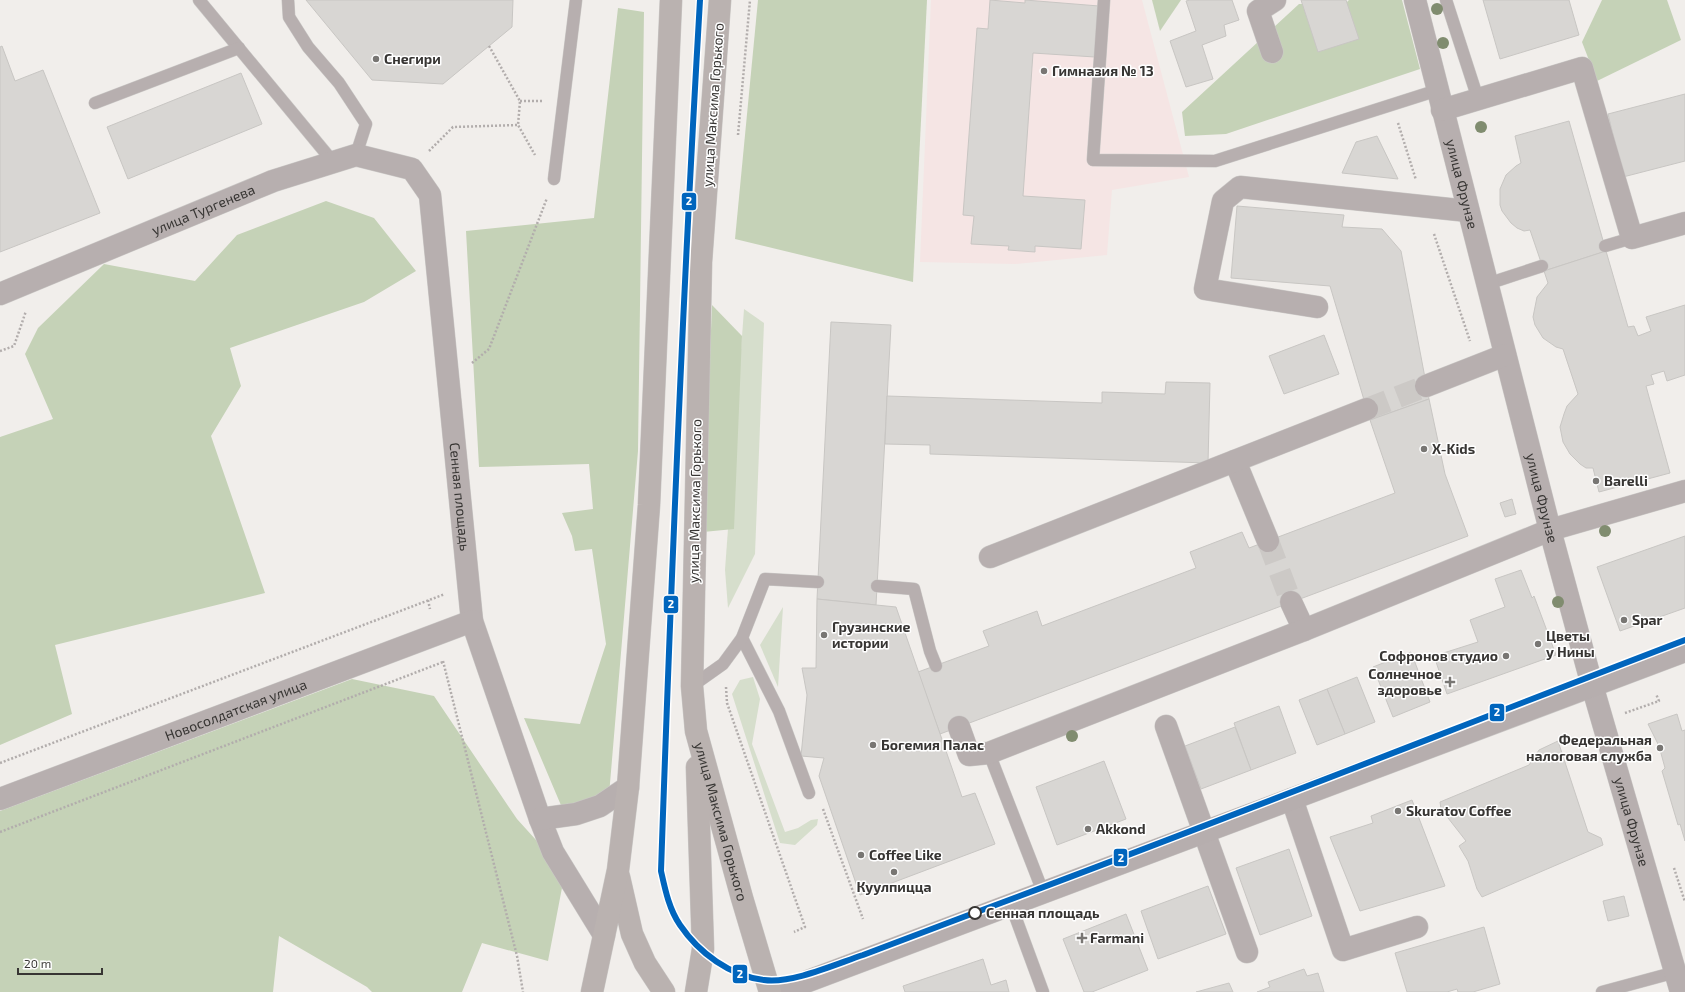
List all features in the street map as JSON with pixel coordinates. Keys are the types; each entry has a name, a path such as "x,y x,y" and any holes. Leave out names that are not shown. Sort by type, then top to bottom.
{"main road":[{"path":"592,992 618,870 628,787 649,505 671,0"},
{"name":"улица Максима Горького","path":"720,0 701,262 692,686 696,731 742,898 770,992"},
{"path":"696,731 703,949 696,992"},
{"path":"618,870 632,934 645,963 664,992"}],"street":[{"path":"1272,52 1258,11 1275,0"},
{"name":"улица Фрунзе","path":"1415,0 1550,530 1592,685 1679,982"},
{"path":"1440,100 1478,99 1582,68 1632,238 1685,223"},
{"name":"улица Тургенева","path":"0,294 273,181 356,156"},
{"path":"356,156 412,169"},
{"name":"Сенная площадь","path":"412,169 430,195 472,621 540,819 553,852 604,935"},
{"path":"1317,307 1205,289 1223,201 1240,187 1468,211"},
{"path":"1426,386 1505,355"},
{"path":"990,557 1367,409"},
{"path":"1235,461 1268,541"},
{"path":"959,727 969,755 989,753 1304,630 1550,530 1685,491"},
{"path":"1291,602 1304,630"},
{"name":"Новосолдатская улица","path":"0,799 472,621"},
{"path":"779,992 1685,651"},
{"path":"1166,726 1246,952"},
{"path":"540,819 576,814 600,806 628,787"},
{"path":"1292,799 1343,950 1417,927"}],"lane":[{"path":"199,0 334,163"},
{"path":"288,0 289,17 308,47 339,83 366,124 356,156"},
{"path":"554,179 576,0"},
{"path":"1104,0 1093,160 1216,161 1440,100"},
{"path":"1446,0 1478,99"},
{"path":"95,104 239,48"},
{"path":"1604,246 1632,238"},
{"path":"1487,284 1542,266"},
{"path":"692,686 723,664 742,638 765,579 818,582"},
{"path":"877,586 914,588 930,651 936,666"},
{"path":"742,638 779,711 809,793"},
{"path":"989,753 1043,892"},
{"path":"1011,904 1043,992"},
{"path":"1602,992 1679,982"}],"path":[{"path":"738,142 750,0"},
{"path":"489,46 520,101 518,125 538,160 556,162"},
{"path":"1397,121 1478,366"},
{"path":"412,169 453,127 518,125"},
{"path":"448,382 489,349 554,179"},
{"path":"0,351 14,346 38,278"},
{"path":"0,762 469,585"},
{"path":"428,600 517,956 523,992"},
{"path":"0,832 443,662"},
{"path":"723,664 727,703 805,927 794,932"},
{"path":"1626,721 1624,713 1658,701 1656,694"},
{"path":"822,805 863,919"},
{"path":"1673,864 1685,902"}],"shaded area":[{"name":"Гимназия № 13","path":"931,0 1142,0 1189,177 1112,190 1107,255 1015,264 920,262"}],"green space":[{"path":"758,0 927,0 913,282 735,239"},
{"path":"1152,0 1181,0 1160,31"},
{"path":"1349,0 1402,0 1420,69 1226,134 1185,136 1182,112 1299,4 1345,4"},
{"path":"1602,0 1667,0 1681,40 1597,81 1582,42"},
{"path":"618,8 644,12 638,451 608,807 563,810 524,718 580,724 606,644 592,549 575,551 572,536 562,513 593,509 589,464 479,467 466,231 594,218"},
{"path":"326,201 374,218 416,271 364,302 230,348 241,386 211,436 265,593 55,645 72,714 0,745 0,437 53,419 25,354 38,328 104,264 195,281 237,235"},
{"path":"712,305 742,336 734,529 703,532"},
{"path":"744,309 764,323 755,554 728,608 725,570"},
{"path":"783,607 778,687 760,645"},
{"path":"753,677 760,699 752,744 785,832 798,828 811,820 818,819 817,825 795,845 780,843 732,694 740,680"},
{"path":"352,679 434,696 517,819 565,872 548,961 482,943 462,992 372,992 367,987 279,936 273,992 0,992 0,811"}],"building":[{"path":"306,0 513,0 512,27 443,84 372,80"},
{"path":"990,0 1025,3 1025,0 1099,6 1095,57 1033,53 1023,196 1085,200 1081,249 1035,246 1035,252 1008,250 1009,246 971,244 974,216 963,215 977,28 988,29"},
{"path":"1232,0 1239,20 1224,25 1226,36 1202,45 1213,79 1186,87 1170,41 1196,31 1186,1"},
{"path":"1301,0 1346,0 1359,39 1318,52"},
{"path":"1483,0 1569,0 1579,35 1500,59"},
{"path":"2,46 15,81 43,70 100,213 0,252 0,47"},
{"path":"241,73 262,124 128,179 107,127"},
{"path":"1685,94 1685,161 1623,177 1608,114"},
{"path":"1569,121 1606,251 1544,271 1530,230 1524,231 1517,228 1502,211 1500,205 1500,189 1506,175 1521,163 1515,136"},
{"path":"1377,136 1398,179 1342,173 1356,142"},
{"path":"1237,206 1344,215 1342,227 1382,229 1401,251 1429,399 1370,420 1330,286 1231,278"},
{"path":"1606,251 1628,327 1634,326 1638,336 1651,331 1646,317 1685,305 1685,375 1667,381 1664,371 1651,375 1654,384 1646,386 1670,473 1599,492 1593,468 1586,468 1580,464 1570,454 1563,442 1560,427 1564,414 1567,406 1578,394 1563,349 1556,347 1543,338 1535,325 1533,317 1537,297 1548,283 1544,271"},
{"path":"831,322 891,325 876,605 817,599"},
{"path":"1324,335 1339,374 1284,394 1269,356"},
{"path":"1166,382 1210,383 1208,463 930,454 930,445 885,444 887,396 1102,403 1102,392 1165,394"},
{"path":"1429,399 1445,474 1468,536 940,734 918,672 989,646 983,631 1037,611 1042,626 1196,568 1190,552 1242,532 1249,548 1395,493 1370,420"},
{"path":"1512,499 1516,514 1505,517 1500,503"},
{"path":"1685,536 1685,608 1620,631 1597,567"},
{"path":"1521,570 1532,598 1534,596 1556,655 1447,694 1434,656 1478,642 1470,620 1505,607 1495,579"},
{"name":"Богемия Палас","path":"817,599 896,607 962,797 975,793 995,844 860,895 819,776 824,758 801,756 807,695 802,668 816,668"},
{"path":"1411,652 1430,702 1393,717 1373,667"},
{"path":"1357,677 1375,722 1345,734 1327,689"},
{"path":"1327,689 1345,734 1317,745 1299,700"},
{"path":"1279,706 1296,753 1251,770 1234,723"},
{"path":"1677,714 1682,731 1685,730 1685,841 1680,824 1678,825 1662,771 1665,768 1659,746 1648,724"},
{"path":"1235,727 1251,770 1201,789 1185,746"},
{"path":"1558,741 1588,832 1601,838 1603,845 1482,897 1477,889 1468,861 1459,846 1466,841 1441,809 1440,802 1529,765 1539,750"},
{"path":"1104,761 1126,819 1057,845 1036,787"},
{"path":"1412,800 1445,886 1360,911 1330,837 1373,823 1371,816"},
{"path":"1289,849 1312,916 1260,935 1236,868"},
{"path":"1208,886 1226,934 1158,959 1141,911"},
{"path":"1624,896 1629,916 1608,921 1603,901"},
{"path":"1126,914 1148,970 1092,992 1084,992 1063,939"},
{"path":"1484,927 1500,984 1473,992 1458,992 1457,989 1447,992 1407,992 1395,953"},
{"path":"983,959 991,985 1006,980 1009,992 905,992 903,986"},
{"path":"1304,969 1307,976 1318,973 1324,992 1257,992 1270,987 1268,982"},
{"path":"1229,983 1233,992 1196,992"}],"tunnel":[{"path":"1367,409 1426,386"},
{"path":"1268,541 1291,602"}],"transit line":[{"name":"2","path":"700,0 678,435 661,871 668,899 676,919 696,945 716,962 739,974 764,980 787,979 814,972 863,955 1146,848 1685,640"}],"place":[{"name":"Снегири","path":"376,59"},
{"name":"Гимназия № 13","path":"1044,71"},
{"name":"X-Kids","path":"1424,449"},
{"name":"Barelli","path":"1596,481"},
{"name":"Spar","path":"1624,620"},
{"name":"Грузинские истории","path":"824,635"},
{"name":"Цветы у Нины","path":"1538,644"},
{"name":"Софронов студио","path":"1506,656"},
{"name":"Солнечное здоровье","path":"1450,682"},
{"name":"Богемия Палас","path":"873,745"},
{"name":"Федеральная налоговая служба","path":"1660,748"},
{"name":"Skuratov Coffee","path":"1398,811"},
{"name":"Akkond","path":"1088,829"},
{"name":"Coffee Like","path":"861,855"},
{"name":"Куулпицца","path":"894,872"},
{"name":"Сенная площадь","path":"975,913"},
{"name":"Farmani","path":"1082,938"}]}
